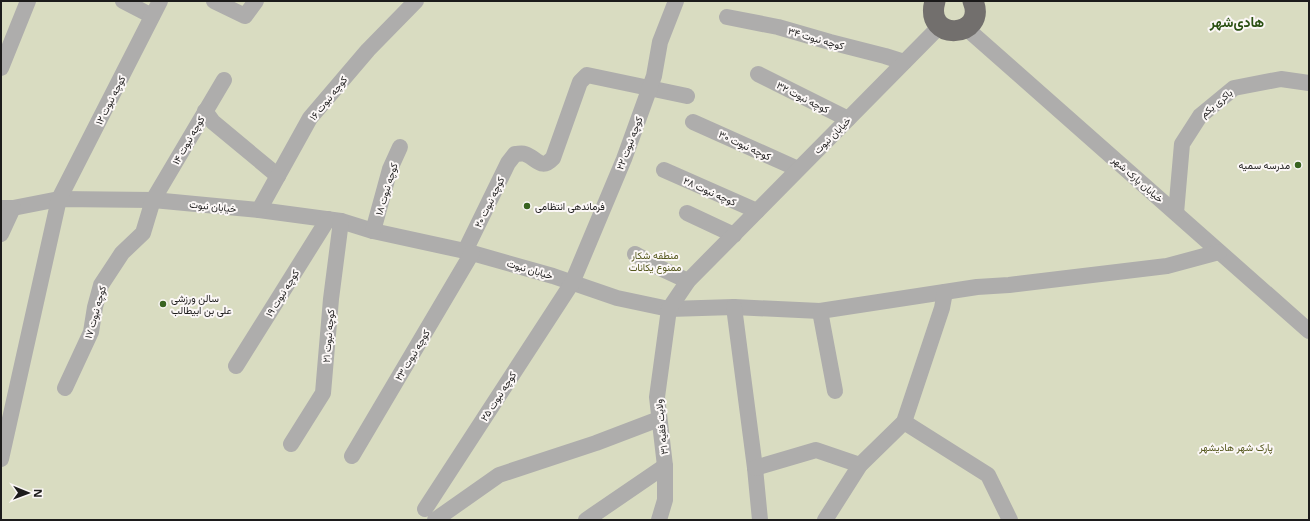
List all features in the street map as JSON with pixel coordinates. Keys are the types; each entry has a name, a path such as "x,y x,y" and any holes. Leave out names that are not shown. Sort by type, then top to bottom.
{"main road":[{"path":"935,1 933,14 936,20 940,26 953,32 966,28 974,18 976,12 973,1"}],"street":[{"path":"1,68 28,1"},
{"path":"123,1 152,16"},
{"name":"کوچه نبوت ۱۲","path":"1,459 59,199 160,1"},
{"path":"214,1 245,16 256,1"},
{"name":"کوچه نبوت ۱۶","path":"259,210 310,118 368,50 416,1"},
{"name":"کوچه نبوت ۲۲","path":"572,283 624,159 654,76 660,42 676,1"},
{"name":"کوچه نبوت ۳۴","path":"727,17 778,27 904,62"},
{"name":"خیابان نبوت","path":"7,208 59,199 153,200 259,210 335,220 373,232 468,252 553,276 617,298 669,309 688,282 940,26"},
{"name":"خیابان پارک شهر","path":"966,28 1309,331"},
{"name":"کوچه نبوت ۳۲","path":"758,74 848,119"},
{"name":"کوچه نبوت ۲۰","path":"468,252 508,163 515,154 524,153 540,164 548,163 553,158 580,82 587,75 650,88"},
{"name":"باکری یکم","path":"1176,213 1182,144 1200,116 1234,88 1282,79 1309,83"},
{"name":"کوچه نبوت ۱۴","path":"153,200 224,80"},
{"path":"650,88 687,96"},
{"path":"205,111 213,122 278,176"},
{"name":"کوچه نبوت ۳۰","path":"693,122 798,169"},
{"name":"کوچه نبوت ۱۸","path":"373,232 390,169 400,147"},
{"name":"کوچه نبوت ۲۸","path":"664,170 757,211"},
{"name":"کوچه نبوت ۱۷","path":"65,388 91,332 95,307 101,286 122,252 143,233 153,200"},
{"path":"1,234 7,208"},
{"path":"687,213 734,234"},
{"name":"کوچه نبوت ۱۹","path":"236,366 335,220"},
{"name":"کوچه نبوت ۲۱","path":"291,444 323,393 331,299 335,220"},
{"name":"کوچه نبوت ۲۳","path":"352,456 468,252"},
{"path":"669,309 734,307 820,311 977,287 1009,285 1167,266 1219,252"},
{"path":"635,254 688,282"},
{"name":"کوچه نبوت ۲۵","path":"430,514 572,283"},
{"path":"825,520 860,465 904,422 942,308 945,292"},
{"path":"734,307 755,468 760,520"},
{"name":"ولایت فقیه ۳۱","path":"659,520 665,500 665,466 657,397 669,309"},
{"path":"820,311 835,391"},
{"path":"430,514 499,475 596,443 659,419"},
{"path":"904,422 988,475 1010,520"},
{"path":"755,468 816,450 860,465"},
{"path":"586,520 665,466"}],"green space":[{"name":"منطقه شکار ممنوع یکانات","path":"1,1 1309,1 1309,520 1,520"}],"place":[{"name":"مدرسه سمیه","path":"1298,165"},
{"name":"فرماندهی انتظامی","path":"527,206"},
{"name":"سالن ورزشی علی بن ابیطالب","path":"163,304"}],"district":[{"name":"هادی‌شهر","path":"1237,21"}],"park label":[{"name":"پارک شهر هادیشهر","path":"1236,447"}]}
